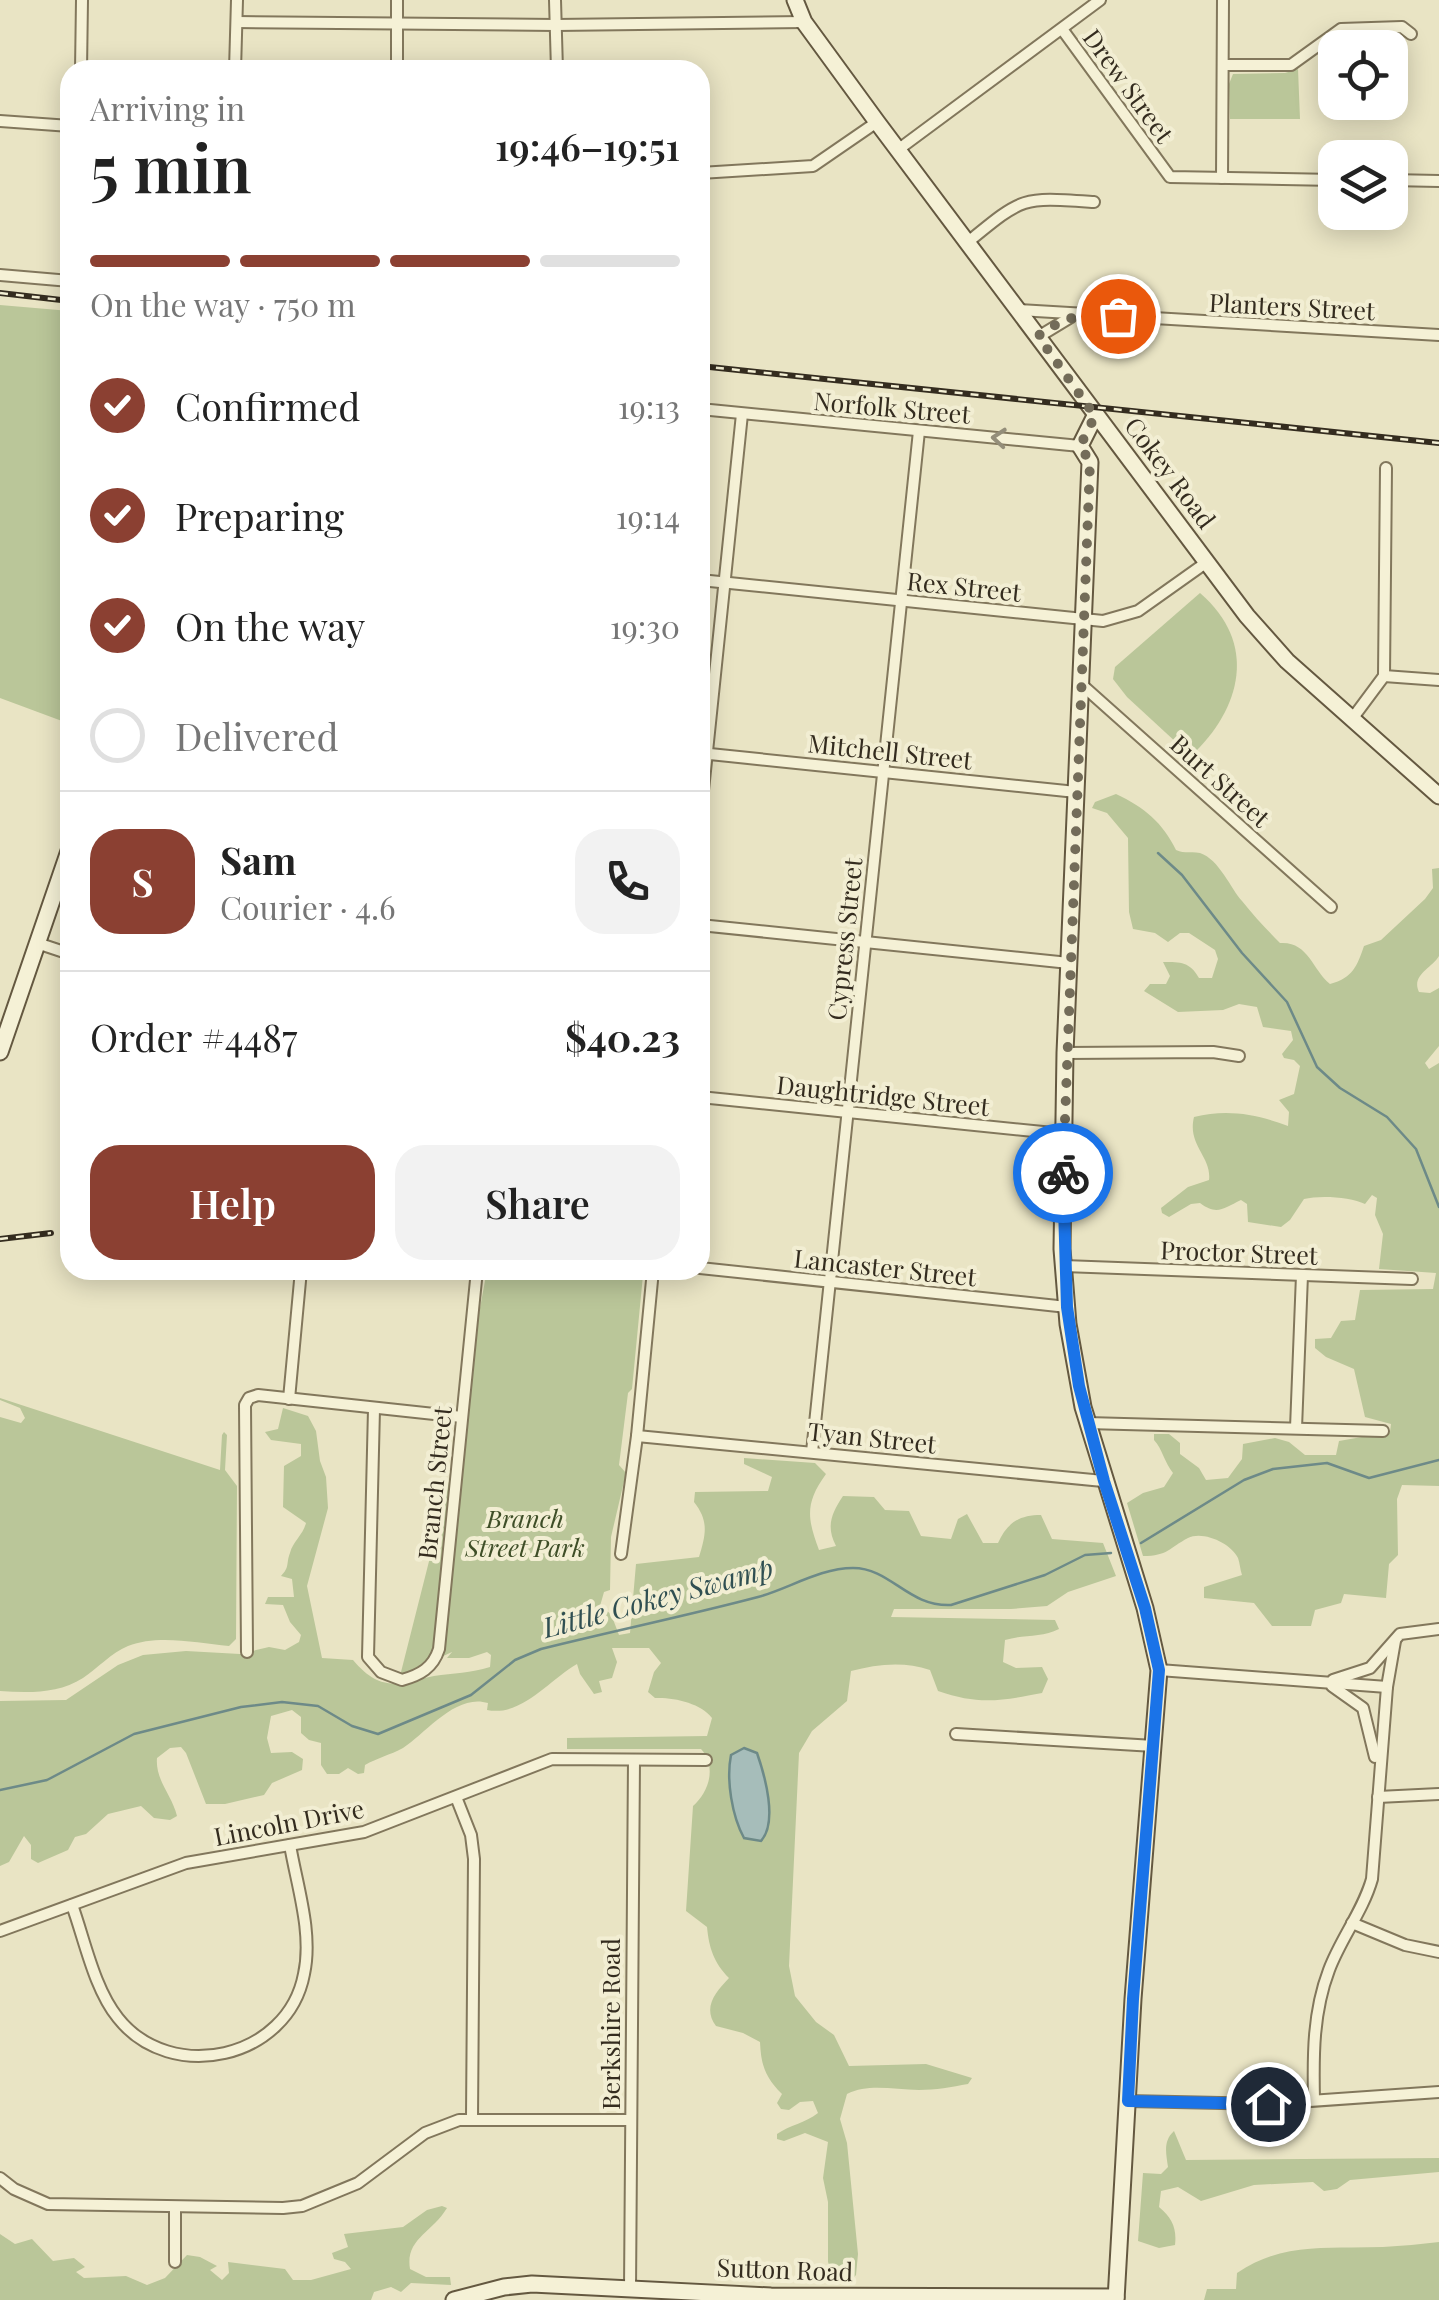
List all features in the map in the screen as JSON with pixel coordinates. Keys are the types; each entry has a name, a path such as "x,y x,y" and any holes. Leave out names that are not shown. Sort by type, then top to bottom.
{"street":[{"path":"81,60 82,0"},
{"path":"236,60 237,0"},
{"path":"397,0 397,60"},
{"path":"556,0 558,60"},
{"name":"Cokey Road","path":"795,0 804,22 877,122 1095,416 1273,647 1439,796"},
{"path":"899,149 1100,0"},
{"path":"1222,178 1223,0"},
{"path":"238,22 804,22"},
{"path":"1223,66 1292,65 1340,29 1402,27 1411,34"},
{"name":"Drew Street","path":"1062,30 1170,178 1318,180"},
{"path":"0,121 60,125"},
{"path":"710,172 813,166 877,122"},
{"path":"1408,180 1439,181"},
{"path":"968,242 1021,202 1035,198 1094,202"},
{"path":"0,274 60,280"},
{"name":"Planters Street","path":"1019,310 1439,335"},
{"name":"Planters Street","path":"1038,336 1062,320 1082,314"},
{"name":"Norfolk Street","path":"710,410 1080,446"},
{"path":"710,703 742,414"},
{"path":"1095,416 1080,446 1090,462 1065,1053 1064,1266 1086,1422 1145,1608 1159,1670 1133,1999 1116,2298"},
{"name":"Cypress Street","path":"812,1452 918,431"},
{"path":"1352,719 1384,676 1386,468"},
{"name":"Rex Street","path":"710,581 1103,621 1128,616 1207,562"},
{"path":"1384,676 1439,680"},
{"name":"Burt Street","path":"1082,685 1331,907"},
{"name":"Mitchell Street","path":"710,755 1076,792"},
{"path":"0,1052 60,877"},
{"path":"710,926 1069,963"},
{"path":"37,943 60,951"},
{"path":"1065,1053 1213,1052 1239,1056"},
{"name":"Daughtridge Street","path":"710,1098 1063,1134"},
{"name":"Proctor Street","path":"1064,1266 1412,1280"},
{"name":"Lancaster Street","path":"710,1269 1067,1307"},
{"path":"1296,1428 1302,1276"},
{"path":"289,1398 300,1280"},
{"name":"Branch Street","path":"374,1409 368,1658 381,1672 402,1680 427,1669 439,1650 476,1280"},
{"path":"621,1554 637,1436 651,1280"},
{"path":"247,1652 245,1406 249,1398 258,1395 462,1417"},
{"path":"1086,1422 1383,1431"},
{"name":"Tyan Street","path":"637,1436 1104,1481"},
{"path":"1322,1682 1370,1668 1400,1634 1439,1629"},
{"path":"1314,2100 1313,2045 1318,2008 1330,1967 1372,1879 1378,1774 1395,1641"},
{"path":"1159,1670 1387,1687"},
{"path":"1322,1682 1346,1693 1362,1708 1370,1726 1378,1774"},
{"path":"956,1734 1154,1746"},
{"name":"Lincoln Drive","path":"0,1932 186,1863 350,1836 552,1759 706,1760"},
{"name":"Berkshire Road","path":"630,2289 634,1760"},
{"path":"1378,1797 1439,1794"},
{"path":"456,1797 471,1835 474,1859 472,2118"},
{"path":"72,1905 109,2005 130,2032 167,2052 186,2057 225,2054 261,2039 276,2026 298,1994 305,1973 306,1950 290,1845"},
{"path":"1352,1923 1405,1944 1439,1952"},
{"path":"1128,2101 1221,2105 1439,2092"},
{"path":"0,2178 48,2204 302,2206 358,2182 425,2133 472,2118 630,2120"},
{"path":"175,2208 175,2262"},
{"name":"Sutton Road","path":"454,2300 517,2285 810,2297 1116,2298"}],"green space":[{"path":"1298,69 1300,119 1230,119 1229,84 1233,74"},
{"path":"0,305 60,310 60,720 0,698"},
{"path":"1200,593 1230,633 1236,675 1232,697 1222,717 1191,756 1113,679 1115,667"},
{"path":"1116,794 1152,817 1176,850 1200,853 1213,861 1270,933 1280,943 1303,951 1330,984 1349,975 1364,946 1381,940 1425,899 1433,888 1432,869 1439,868 1439,956 1417,986 1419,992 1430,993 1439,988 1439,1046 1425,1063 1429,1069 1439,1063 1439,1486 1402,1485 1397,1499 1398,1555 1389,1564 1386,1598 1344,1594 1341,1603 1315,1610 1311,1626 1272,1626 1254,1603 1204,1598 1204,1587 1242,1575 1235,1553 1216,1540 1194,1536 1163,1553 1143,1556 1127,1503 1164,1487 1173,1473 1154,1434 1169,1434 1180,1443 1180,1454 1199,1468 1206,1480 1228,1478 1242,1459 1243,1444 1275,1438 1289,1442 1305,1455 1336,1455 1339,1441 1390,1432 1391,1424 1365,1417 1354,1369 1326,1357 1315,1348 1315,1339 1331,1338 1341,1321 1355,1320 1360,1290 1433,1289 1436,1273 1379,1269 1383,1234 1375,1215 1377,1198 1372,1195 1365,1204 1335,1197 1304,1199 1281,1227 1248,1222 1247,1204 1241,1200 1220,1209 1200,1203 1169,1217 1162,1213 1161,1208 1188,1187 1209,1180 1207,1164 1194,1135 1194,1117 1241,1114 1288,1126 1289,1112 1279,1100 1294,1094 1300,1066 1282,1054 1293,1040 1291,1031 1263,1027 1257,1007 1239,1004 1223,1010 1178,1012 1144,991 1150,984 1166,984 1170,976 1163,962 1184,964 1199,978 1212,978 1218,959 1215,950 1189,933 1180,933 1168,942 1155,933 1133,929 1129,912 1128,838 1107,813 1092,808 1095,802"},
{"name":"Branch Street Park","path":"485,1280 643,1280 632,1389 628,1393 619,1465 626,1473 611,1537 610,1590 604,1592 600,1606 611,1614 619,1635 630,1633 636,1564 699,1557 705,1528 694,1502 695,1492 768,1491 772,1477 744,1464 744,1458 815,1463 826,1474 814,1494 810,1511 819,1550 836,1546 831,1521 843,1496 874,1497 885,1510 909,1511 921,1536 951,1539 958,1519 967,1514 983,1543 998,1543 1015,1522 1041,1515 1052,1539 1103,1543 1116,1576 1068,1592 1047,1606 894,1609 891,1617 1055,1620 1059,1629 1053,1632 1005,1640 1003,1662 1016,1668 1042,1667 1048,1679 1042,1693 978,1700 938,1691 930,1670 920,1667 891,1664 851,1671 847,1701 812,1731 799,1753 789,1966 795,1996 816,2022 834,2035 849,2066 926,2064 972,2078 968,2084 944,2088 873,2088 847,2094 840,2119 847,2143 858,2254 856,2275 847,2285 835,2279 828,2262 828,2202 823,2178 828,2142 805,2133 784,2141 777,2139 777,2134 818,2113 813,2101 781,2109 777,2103 782,2094 765,2070 760,2042 716,2026 710,2012 712,2000 729,1978 713,1955 707,1927 686,1911 693,1806 709,1779 706,1756 701,1749 567,1749 567,1738 707,1736 712,1718 701,1708 655,1698 648,1692 661,1663 649,1648 612,1648 617,1662 612,1678 599,1681 602,1692 594,1694 577,1664 512,1708 487,1710 488,1703 464,1704 442,1716 403,1748 365,1765 364,1773 348,1768 339,1774 327,1774 321,1765 321,1743 301,1733 301,1717 292,1710 271,1716 267,1738 271,1753 292,1752 303,1759 302,1770 272,1783 264,1795 225,1804 206,1804 186,1753 181,1747 170,1748 157,1758 157,1766 177,1816 170,1820 154,1818 141,1806 108,1814 86,1834 75,1837 68,1850 38,1863 31,1859 31,1845 24,1836 9,1862 0,1866 0,1701 66,1700 118,1665 143,1655 186,1651 240,1654 269,1647 285,1650 299,1642 301,1635 283,1605 265,1604 268,1597 294,1597 292,1579 281,1576 306,1523 283,1507 284,1466 301,1456 301,1444 271,1440 265,1432 278,1429 283,1408 308,1416 316,1431 326,1477 328,1508 307,1586 322,1658 353,1660 372,1678 390,1683 490,1667 491,1655 487,1652 469,1658 447,1658 452,1652 400,1676 468,1407 468,1373"},
{"path":"0,1398 220,1470 222,1435 227,1435 225,1470 237,1486 236,1639 229,1646 178,1640 140,1642 122,1649 83,1678 63,1687 32,1692 0,1691 0,1417 21,1423 25,1418 20,1408"},
{"path":"1174,2131 1186,2160 1439,2158 1439,2172 1350,2180 1337,2189 1324,2191 1313,2182 1254,2185 1201,2201 1178,2187 1161,2191 1159,2207 1173,2224 1175,2245 1159,2248 1138,2241 1143,2173 1161,2174 1168,2167 1167,2143"},
{"path":"447,2208 412,2250 410,2269 426,2277 450,2277 451,2285 411,2283 401,2292 391,2287 374,2292 371,2300 0,2300 0,2234 15,2244 32,2239 53,2261 74,2258 85,2267 76,2272 84,2278 126,2276 147,2285 165,2278 187,2255 217,2266 210,2270 222,2280 229,2273 228,2262 285,2269 293,2280 311,2280 351,2269 334,2259 332,2253 348,2247 344,2234 403,2227 427,2210"},
{"path":"1439,2242 1439,2300 1204,2300 1207,2289 1236,2289 1237,2273 1290,2251"}],"water":[{"path":"744,1748 757,1753 766,1786 769,1822 761,1841 744,1838 731,1798 731,1755"}],"waterway":[{"path":"1158,853 1182,875 1242,953 1287,1002 1317,1067 1340,1088 1387,1117 1416,1149 1439,1207"},
{"name":"Little Cokey Swamp","path":"1141,1543 1244,1480 1273,1469 1327,1463 1369,1478 1439,1460"},
{"name":"Little Cokey Swamp","path":"0,1790 47,1780 134,1734 241,1707 282,1702 318,1706 352,1726 378,1734 471,1695 515,1660 541,1649 758,1597 828,1571 866,1570 923,1600 951,1605 1045,1575 1085,1555 1111,1553"}],"railway":[{"path":"0,293 60,300"},
{"path":"710,367 1439,443"},
{"path":"0,1239 51,1233"}],"way so far":[{"path":"1063,1173 1090,462 1080,446 1095,416 1038,336 1062,320 1082,314 1118,316"}],"route":[{"path":"1063,1173 1062,1248 1079,1386 1086,1422 1154,1639 1159,1670 1128,2101 1268,2104"}]}
